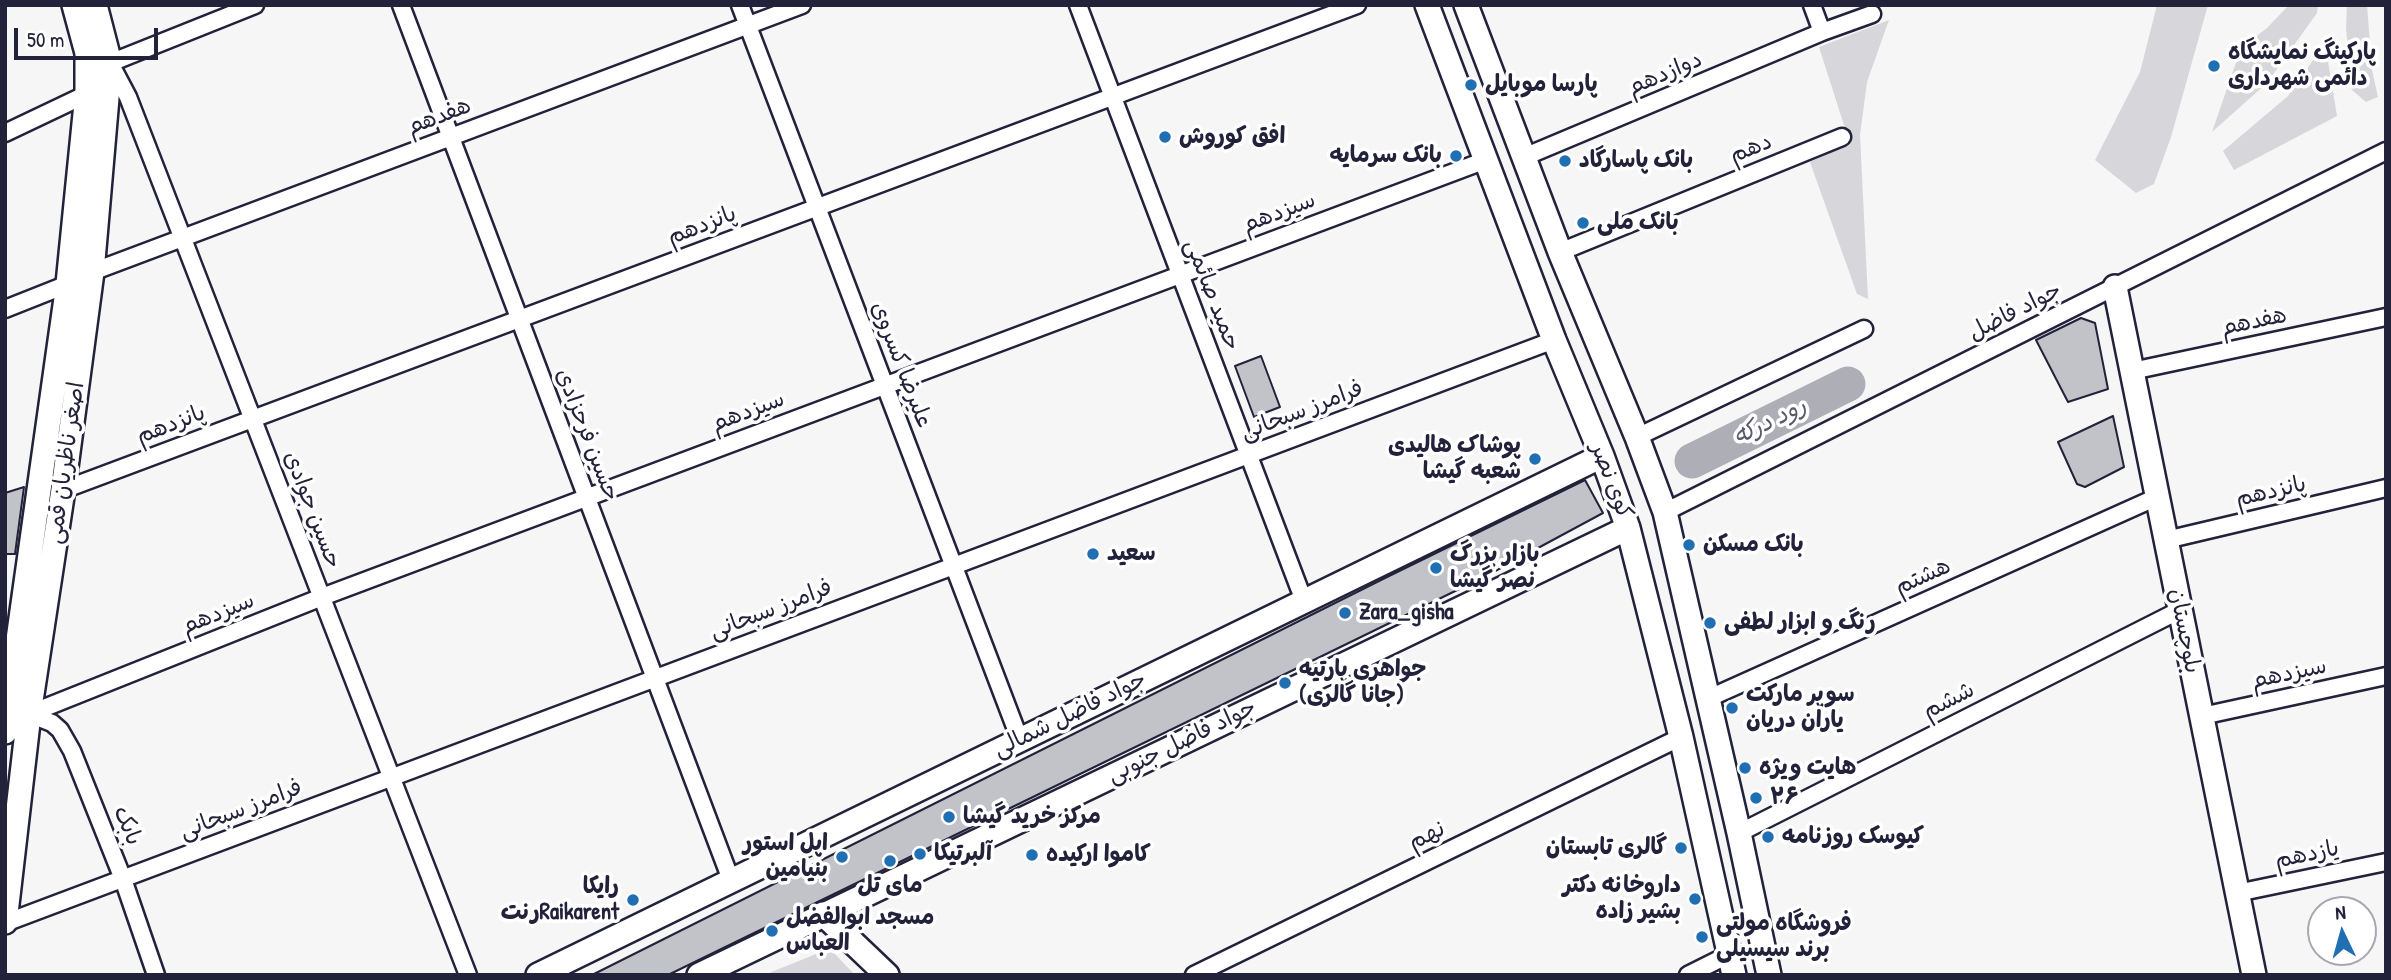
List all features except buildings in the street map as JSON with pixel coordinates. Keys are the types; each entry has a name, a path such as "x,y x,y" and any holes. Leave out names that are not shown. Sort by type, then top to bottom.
{"street":[{"name":"اصغر ناظریان قمی","path":"5,922 52,491 68,284 87,94 87,53 74,5"},
{"name":"اصغر ناظریان قمی","path":"6,726 92,272 110,63 95,5"},
{"path":"5,133 87,94 110,63 255,5"},
{"name":"حسین فرحزادی","path":"401,5 732,880"},
{"name":"علیرضا کسروی","path":"740,5 1020,740"},
{"name":"هفدهم","path":"92,272 802,5"},
{"name":"حمید صائمی","path":"1078,5 1304,601"},
{"name":"پانزدهم","path":"52,491 252,419 1357,5"},
{"name":"کوی نصر","path":"1427,5 1628,528 1681,737 1732,964"},
{"name":"کوی نصر","path":"1466,5 1560,252 1637,437 1665,512 1769,975"},
{"path":"1812,5 1822,32"},
{"name":"دوازدهم","path":"1524,157 1822,32 1872,14"},
{"name":"حسین جوادی","path":"110,63 128,97 468,975"},
{"name":"دهم","path":"1560,252 1843,137"},
{"name":"جواد فاضل","path":"1665,512 2386,151"},
{"name":"سیزدهم","path":"29,714 321,597 1486,160"},
{"path":"5,309 92,272"},
{"name":"بلوچستان","path":"2115,287 2254,975"},
{"name":"هفدهم","path":"2132,371 2386,317"},
{"path":"1637,437 1864,329"},
{"name":"فرامرز سبحانی","path":"5,922 1554,340"},
{"name":"جواد فاضل شمالی","path":"538,975 1602,456"},
{"name":"پانزدهم","path":"2166,540 2386,488"},
{"name":"هشتم","path":"1707,699 2157,497"},
{"name":"جواد فاضل جنوبی","path":"703,974 1628,528"},
{"name":"ششم","path":"1739,833 2180,610"},
{"name":"سیزدهم","path":"2202,716 2386,676"},
{"path":"6,726 29,714"},
{"name":"بابک","path":"29,714 51,723 67,739 124,878 156,975"},
{"name":"نهم","path":"1194,975 1681,737"},
{"name":"یازدهم","path":"2237,892 2386,862"},
{"path":"823,914 887,975"},
{"path":"1688,975 1732,964"}],"shaded area":[{"path":"2157,5 2208,5 2171,137 2154,184 2136,193 2095,160 2140,72"},
{"path":"2289,5 2318,5 2317,13 2267,83 2212,132 2241,48 2267,28"},
{"path":"2347,5 2367,5 2372,70 2378,97 2366,102 2352,90 2346,28"},
{"path":"1889,20 1867,82 1860,135 1868,299 1857,294 1810,162 1850,144 1819,47"},
{"path":"2325,43 2337,116 2234,170 2223,151 2288,96"},
{"path":"826,950 835,954 855,975 764,975"}],"waterway":[{"name":"رود درکه","path":"1692,461 1848,384"}],"place":[{"name":"پارکینگ نمایشگاه دائمی شهرداری","path":"2214,66"},
{"name":"پارسا موبایل","path":"1471,85"},
{"name":"افق کوروش","path":"1165,137"},
{"name":"بانک سرمایه","path":"1456,156"},
{"name":"بانک پاسارگاد","path":"1565,161"},
{"name":"بانک ملی","path":"1583,223"},
{"name":"پوشاک هالیدی شعبه گیشا","path":"1535,459"},
{"name":"بانک مسکن","path":"1689,545"},
{"name":"سعید","path":"1093,554"},
{"name":"بازار بزرگ نصر گیشا","path":"1436,568"},
{"name":"Zara_gisha","path":"1345,613"},
{"name":"رنگ و ابزار لطفی","path":"1710,623"},
{"name":"جواهری پارتیه (جانا گالری)","path":"1285,683"},
{"name":"سوپر مارکت یاران دریان","path":"1732,708"},
{"name":"هایت ویژه","path":"1745,768"},
{"name":"۲۶","path":"1756,798"},
{"name":"مرکز خرید گیشا","path":"949,817"},
{"name":"کیوسک روزنامه","path":"1768,837"},
{"name":"گالری تابستان","path":"1681,848"},
{"name":"آلبرتیکا","path":"920,854"},
{"name":"کاموا ارکیده","path":"1032,855"},
{"name":"اپل استور بنیامین","path":"842,857"},
{"name":"مای تل","path":"890,861"},
{"name":"داروخانه دکتر بشیر زاده","path":"1695,899"},
{"name":"رایکا رنتRaikarent","path":"633,900"},
{"name":"مسجد ابوالفضل العباس","path":"772,931"},
{"name":"فروشگاه مولتی برند سیسیلی","path":"1702,937"}]}
